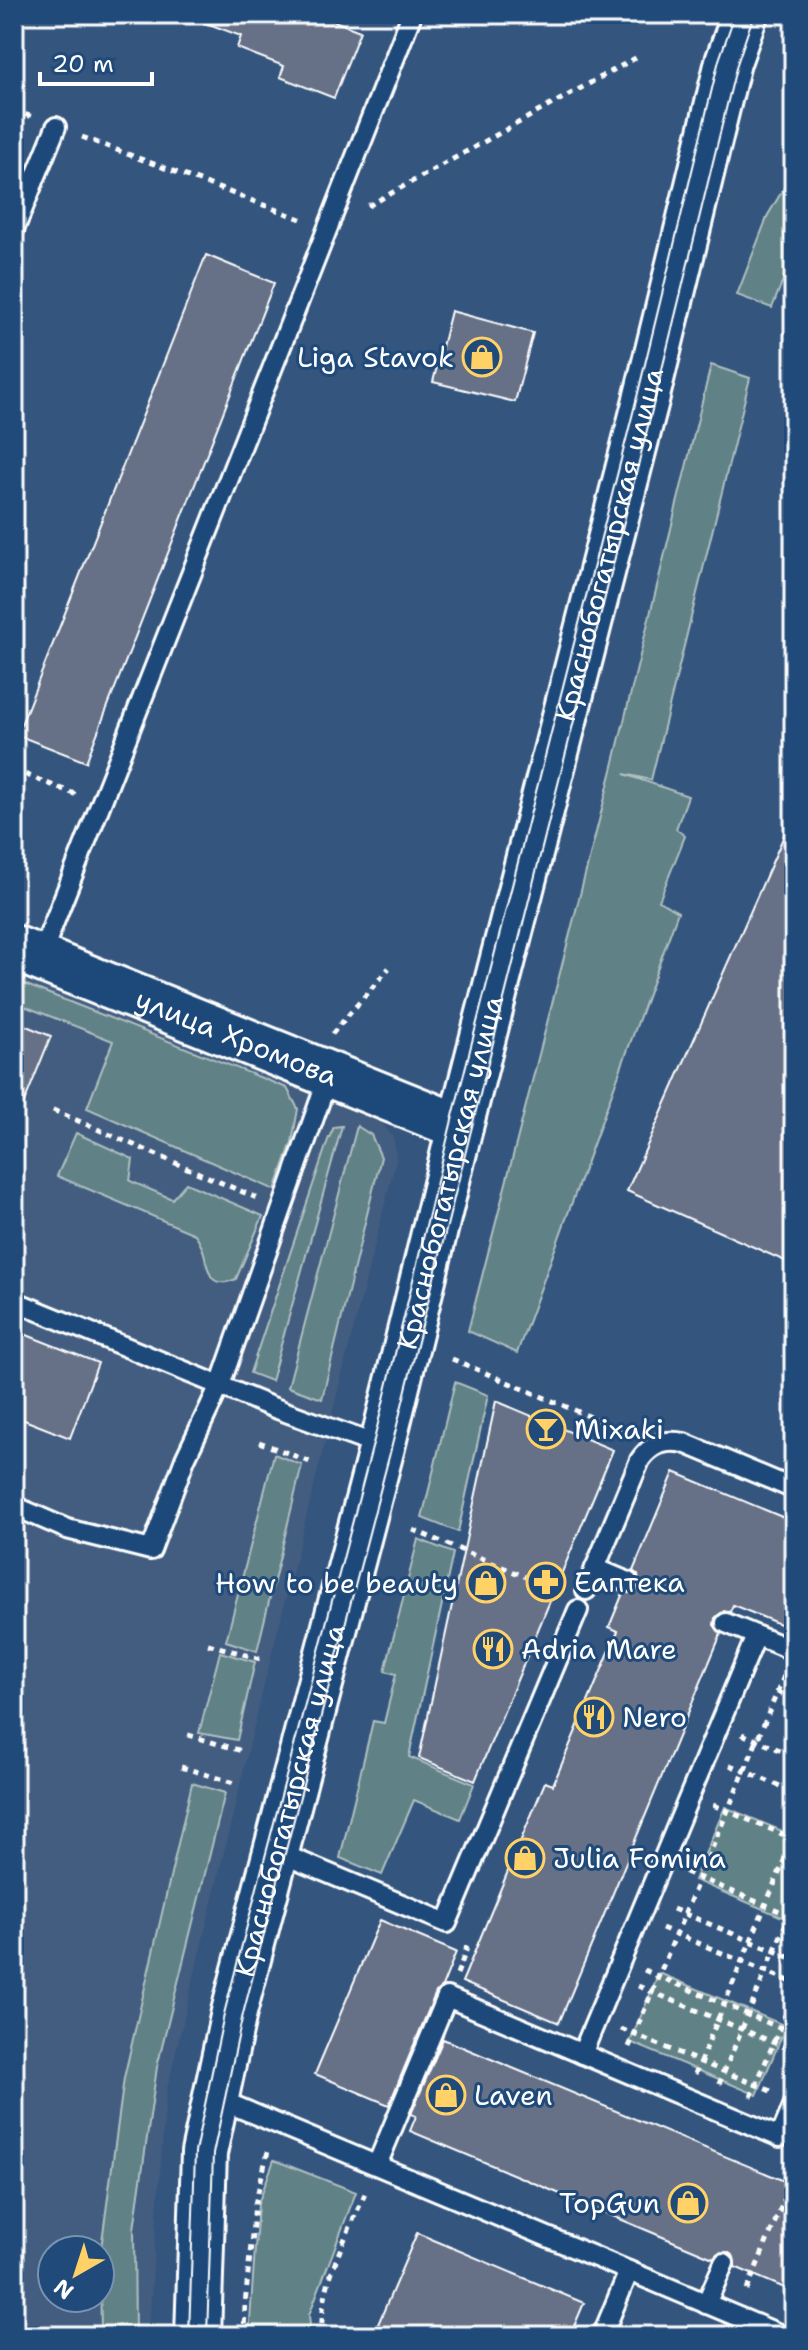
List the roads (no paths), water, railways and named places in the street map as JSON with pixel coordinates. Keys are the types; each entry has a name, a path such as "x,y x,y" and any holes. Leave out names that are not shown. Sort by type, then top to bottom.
{"main road":[{"name":"Краснобогатырская улица","path":"198,2336 204,2153 234,2012 382,1447 728,62 745,14"},
{"name":"улица Хромова","path":"27,953 327,1058 460,1127"}],"lane":[{"path":"27,953 101,804 412,14"},
{"path":"14,230 56,127"},
{"path":"14,1506 67,1529 151,1550 185,1459 220,1385 282,1209 327,1058"},
{"path":"14,1301 272,1407 382,1447"},
{"path":"586,1590 640,1460 656,1445 671,1441 684,1443 794,1489"},
{"path":"595,1568 628,1582"},
{"path":"275,1851 447,1923 578,1610"},
{"path":"726,1623 756,1636 791,1658"},
{"path":"582,2054 756,1636"},
{"path":"377,2165 447,1997 780,2137 788,2100"},
{"path":"216,2098 784,2336"},
{"path":"706,2304 724,2263"},
{"path":"602,2336 629,2271"}],"tram line":[{"path":"189,2336 195,2152 225,2010 373,1444 719,60 735,14"},
{"path":"207,2336 213,2154 243,2014 391,1449 737,64 754,14"}],"place":[{"name":"Liga Stavok","path":"482,357"},
{"name":"Mixaki","path":"546,1429"},
{"name":"Еаптека","path":"546,1582"},
{"name":"How to be beauty","path":"486,1583"},
{"name":"Adria Mare","path":"493,1649"},
{"name":"Nero","path":"594,1717"},
{"name":"Julia Fomina","path":"525,1858"},
{"name":"Laven","path":"446,2095"},
{"name":"TopGun","path":"688,2203"}]}
